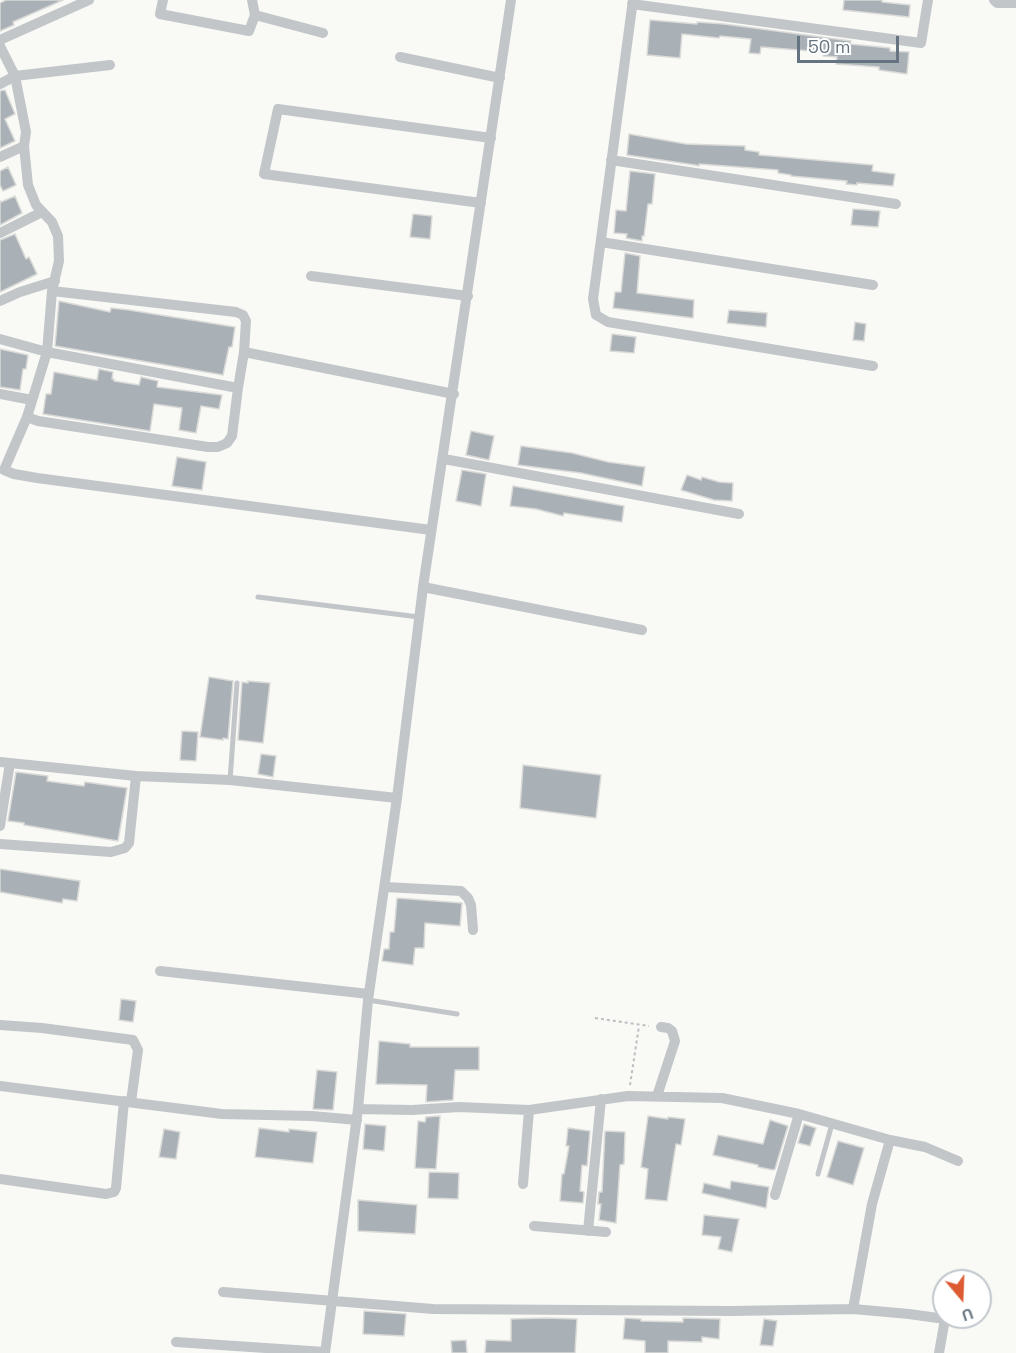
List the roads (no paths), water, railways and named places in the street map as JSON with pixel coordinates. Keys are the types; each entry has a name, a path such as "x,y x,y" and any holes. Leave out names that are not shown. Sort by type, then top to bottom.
{"street":[{"path":"0,40 89,0"},
{"path":"163,0 160,14 249,32 255,15 252,0"},
{"path":"176,1342 325,1352 423,587 454,393 511,0"},
{"path":"873,366 609,321 596,315 593,308 600,242 632,2 921,43 928,0"},
{"path":"994,0 997,3 1016,3"},
{"path":"255,15 323,33"},
{"path":"0,46 15,76 25,120 24,146 28,184 36,205 52,222 58,236 59,261 47,352 27,417 2,470 48,479 431,530"},
{"path":"399,57 500,78"},
{"path":"0,84 15,76 110,65"},
{"path":"481,203 264,174 278,109 491,138"},
{"path":"0,157 24,146"},
{"path":"611,160 896,204"},
{"path":"0,233 42,212"},
{"path":"600,242 873,285"},
{"path":"311,276 468,296"},
{"path":"0,302 20,292 54,286 236,312 243,315 246,321 232,436 227,443 218,447 197,446 38,421 27,417"},
{"path":"0,339 47,352 238,388"},
{"path":"244,352 454,393"},
{"path":"0,394 32,400"},
{"path":"444,459 739,514"},
{"path":"423,587 642,630"},
{"path":"0,826 5,762 136,776 230,780 397,798"},
{"path":"0,844 111,852 125,848 129,843 136,776"},
{"path":"385,887 461,891 471,905 473,930"},
{"path":"160,971 369,997"},
{"path":"0,1025 133,1040 138,1050 127,1102 114,1192 106,1194 0,1179"},
{"path":"657,1096 675,1041 668,1028 661,1027"},
{"path":"0,1086 222,1114 312,1116 459,1107 529,1110 628,1096 722,1098 799,1114 890,1140 925,1147 958,1161"},
{"path":"588,1231 601,1099"},
{"path":"523,1184 529,1110"},
{"path":"775,1195 799,1114"},
{"path":"852,1309 872,1204 890,1140"},
{"path":"534,1226 606,1232"},
{"path":"223,1292 433,1309 731,1311 852,1309 945,1318 939,1353"}],"lane":[{"path":"258,597 419,617"},
{"path":"230,780 237,682"},
{"path":"369,997 457,1014"},
{"path":"818,1174 832,1124"}]}
